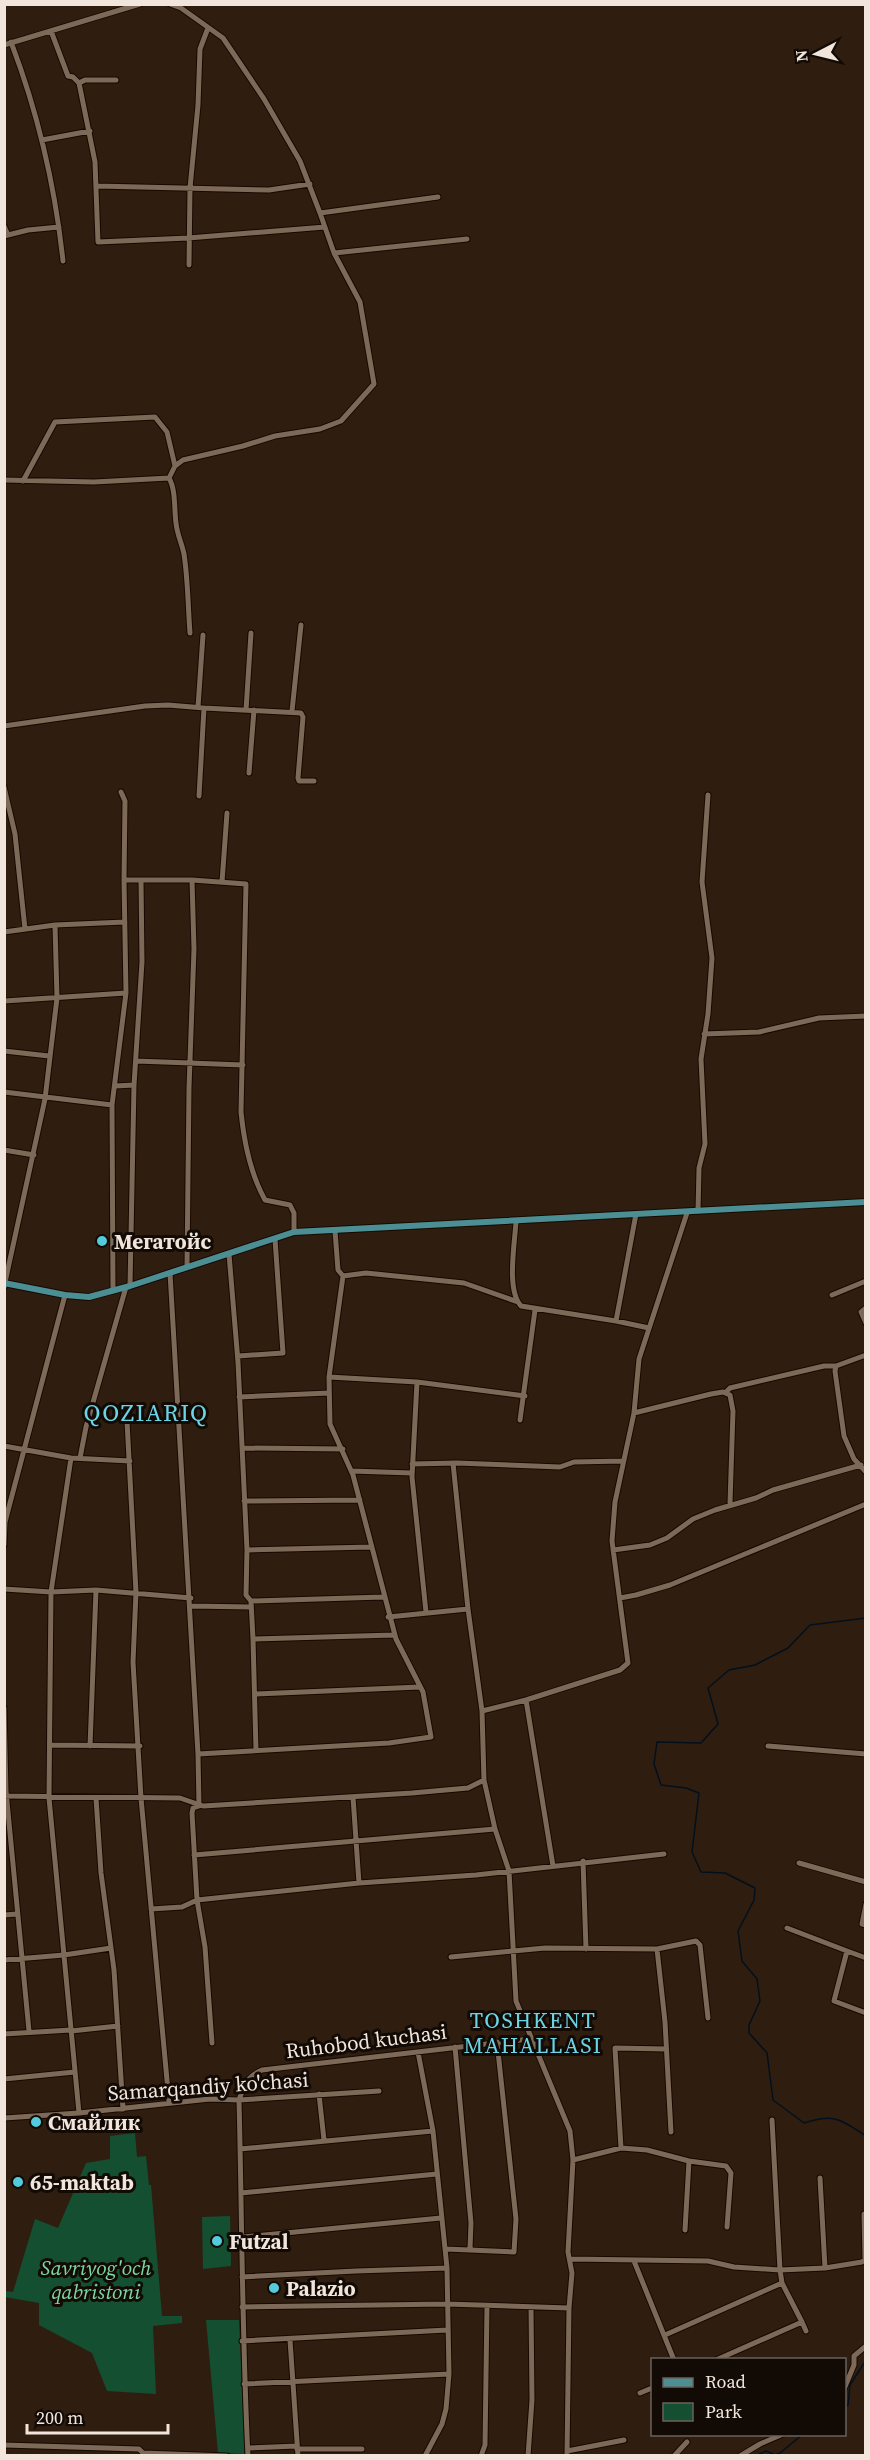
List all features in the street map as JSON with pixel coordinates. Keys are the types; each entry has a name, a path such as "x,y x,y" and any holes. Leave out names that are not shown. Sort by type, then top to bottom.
{"main road":[{"path":"5,1284 89,1297 128,1287 294,1232 866,1202"}],"street":[{"path":"4,45 140,4"},
{"path":"169,478 175,466 183,460 275,436 320,429 341,421 374,384 360,302 334,253 310,184 264,99 223,38 181,8 170,4"},
{"path":"189,265 190,188 198,105 200,50 208,28"},
{"path":"51,31 68,76 80,83 90,131 97,186 98,242 188,238 325,227"},
{"path":"11,42 31,94 42,140 59,227 63,261"},
{"path":"80,83 85,80 116,80"},
{"path":"42,140 90,131"},
{"path":"97,186 268,190 310,184"},
{"path":"320,213 438,197"},
{"path":"4,226 6,235 59,227"},
{"path":"334,253 467,239"},
{"path":"23,482 55,422 154,417 167,432 175,466"},
{"path":"4,480 94,482 169,478"},
{"path":"169,478 173,485 177,534 186,569 190,633"},
{"path":"292,711 301,624"},
{"path":"246,710 251,633"},
{"path":"199,796 204,635"},
{"path":"4,726 145,706 292,711 301,713 303,717 298,778 299,781 314,781"},
{"path":"249,773 254,710"},
{"path":"4,787 15,834 25,929"},
{"path":"113,1291 112,1106 126,993 124,801 121,792"},
{"path":"698,1211 699,1168 705,1144 700,1059 708,1014 712,958 702,882 708,795"},
{"path":"222,882 227,813"},
{"path":"124,880 192,880 246,884 241,1112 244,1142 258,1188 265,1200 290,1205 294,1213 294,1232"},
{"path":"80,1458 86,1427 128,1287 134,1085 142,962 141,880"},
{"path":"187,1267 194,949 192,880"},
{"path":"4,932 55,925 125,922"},
{"path":"5,1284 45,1096 57,998 55,925"},
{"path":"4,1001 126,993"},
{"path":"704,1034 759,1032 819,1018 866,1016"},
{"path":"4,1051 50,1056"},
{"path":"136,1061 243,1065"},
{"path":"114,1086 134,1085"},
{"path":"4,1092 112,1106"},
{"path":"4,1150 34,1155"},
{"path":"482,1711 526,1700 625,1668 629,1657 613,1550 613,1518 634,1413 639,1359 687,1213"},
{"path":"616,1321 636,1214"},
{"path":"516,1221 512,1275 518,1302"},
{"path":"198,1754 378,1744 429,1739 432,1733 420,1687 394,1635 388,1617 360,1500 343,1449 330,1424 329,1377 343,1276 338,1270 335,1231"},
{"path":"238,1356 283,1353 275,1239"},
{"path":"229,1254 238,1356 247,1550 246,1595 251,1604 256,1694 256,1750"},
{"path":"170,1273 190,1598 199,1806"},
{"path":"343,1276 366,1273 464,1283 518,1302 526,1309 616,1321 649,1328"},
{"path":"832,1295 866,1281"},
{"path":"4,1545 5,1522 65,1295"},
{"path":"866,1308 861,1312 866,1323"},
{"path":"520,1420 535,1310"},
{"path":"634,1413 824,1366 836,1366 866,1355"},
{"path":"836,1366 844,1436 854,1459 866,1472"},
{"path":"329,1377 417,1382 525,1396"},
{"path":"417,1382 412,1473 426,1612"},
{"path":"726,1392 732,1401 733,1411 730,1503"},
{"path":"239,1397 329,1393"},
{"path":"127,1421 136,1592 133,1662 140,1746 141,1798 169,2102"},
{"path":"4,1446 71,1458 130,1461"},
{"path":"242,1448 343,1449"},
{"path":"71,1458 51,1592 49,1798 79,2113"},
{"path":"412,1464 453,1463 560,1467 574,1462 623,1461"},
{"path":"453,1463 468,1609 482,1711 484,1780 495,1829 509,1871 516,2001 570,2131 573,2160 568,2252 570,2259 567,2453 624,2440"},
{"path":"613,1550 650,1545 667,1538 693,1519 715,1510 756,1498 773,1490 861,1465"},
{"path":"351,1471 412,1473"},
{"path":"244,1501 360,1500"},
{"path":"620,1598 670,1585 866,1504"},
{"path":"247,1550 371,1547"},
{"path":"4,1589 51,1592 96,1590 190,1598"},
{"path":"90,1746 96,1590"},
{"path":"190,1606 383,1597"},
{"path":"388,1617 468,1609"},
{"path":"253,1639 394,1635"},
{"path":"256,1694 420,1687"},
{"path":"526,1700 553,1866"},
{"path":"4,1708 5,1796 29,2031"},
{"path":"50,1745 140,1746"},
{"path":"768,1746 866,1754"},
{"path":"212,2043 205,1947 197,1900 193,1808 468,1788 484,1780"},
{"path":"5,1796 180,1798 199,1806"},
{"path":"353,1797 359,1883"},
{"path":"96,1798 100,1873 111,1948 123,2109"},
{"path":"194,1855 495,1829"},
{"path":"151,1909 182,1907 191,1905 197,1900 664,1854"},
{"path":"583,1861 586,1949"},
{"path":"799,1863 866,1882"},
{"path":"4,1873 14,1872"},
{"path":"866,1904 862,1924 866,1925"},
{"path":"4,1915 17,1914"},
{"path":"787,1928 866,1958"},
{"path":"451,1957 545,1948 657,1949 699,1942 708,2018"},
{"path":"4,1960 111,1948"},
{"path":"657,1949 665,2022 671,2132"},
{"path":"848,1952 834,2001 866,2013"},
{"path":"4,2034 118,2026"},
{"name":"Ruhobod kuchasi","path":"239,2100 245,2082 252,2074 262,2070 531,2039"},
{"path":"446,2249 514,2253 516,2219 497,2042"},
{"path":"455,2047 471,2223 470,2249"},
{"path":"621,2148 615,2048 666,2049"},
{"path":"418,2052 433,2131 446,2249 449,2374 445,2416 425,2456"},
{"path":"4,2079 75,2072"},
{"name":"Samarqandiy ko'chasi","path":"4,2118 123,2109 169,2102 379,2091"},
{"path":"319,2094 324,2140"},
{"path":"239,2100 243,2237 242,2341 248,2456"},
{"path":"772,2120 782,2283 806,2331"},
{"path":"240,2149 433,2131"},
{"path":"573,2160 621,2148 646,2150 689,2161 726,2166 731,2173 727,2227"},
{"path":"685,2230 689,2161"},
{"path":"242,2193 437,2174"},
{"path":"820,2178 825,2268"},
{"path":"570,2259 708,2261 780,2270 825,2268 862,2262 865,2259 864,2214"},
{"path":"243,2237 441,2218"},
{"path":"634,2261 673,2358"},
{"path":"242,2277 447,2268"},
{"path":"665,2335 782,2283"},
{"path":"242,2307 447,2304 569,2308"},
{"path":"481,2456 484,2445 487,2306"},
{"path":"528,2456 532,2409 531,2307"},
{"path":"721,2358 802,2322"},
{"path":"242,2341 447,2330"},
{"path":"290,2340 297,2450"},
{"path":"846,2384 854,2365 854,2356 866,2346"},
{"path":"244,2384 449,2374"},
{"path":"640,2393 651,2388"},
{"path":"740,2456 778,2436"},
{"path":"674,2456 687,2442"},
{"path":"4,2445 139,2449 142,2454 227,2456"},
{"path":"248,2448 363,2449"}],"green space":[{"name":"Savriyog'och qabristoni","path":"135,2133 137,2157 146,2156 149,2185 151,2185 162,2316 182,2316 182,2323 153,2326 156,2394 107,2391 92,2353 39,2325 39,2303 5,2297 5,2291 13,2292 35,2219 58,2228 86,2163 110,2159 110,2136"},
{"name":"Futzal","path":"230,2216 231,2266 203,2269 202,2217"},
{"path":"206,2320 239,2320 245,2454 218,2453"}],"waterway":[{"path":"866,1618 810,1625 788,1648 755,1665 729,1670 708,1688 718,1724 701,1743 657,1742 654,1764 661,1785 686,1788 699,1793 692,1852 701,1872 725,1873 755,1888 754,1900 738,1931 742,1961 757,1979 760,2001 749,2025 749,2033 767,2053 773,2100 804,2123 823,2118 836,2119 866,2136"},
{"path":"846,2406 850,2385 866,2360"},
{"path":"755,2456 766,2451 775,2455 780,2453 801,2436"}],"place":[{"name":"Мегатойс","path":"102,1241"},
{"name":"Смайлик","path":"36,2122"},
{"name":"65-maktab","path":"18,2182"},
{"name":"Futzal","path":"217,2241"},
{"name":"Palazio","path":"274,2288"}],"district":[{"name":"QOZIARIQ","path":"146,1412"},
{"name":"TOSHKENT MAHALLASI","path":"533,2032"}]}
